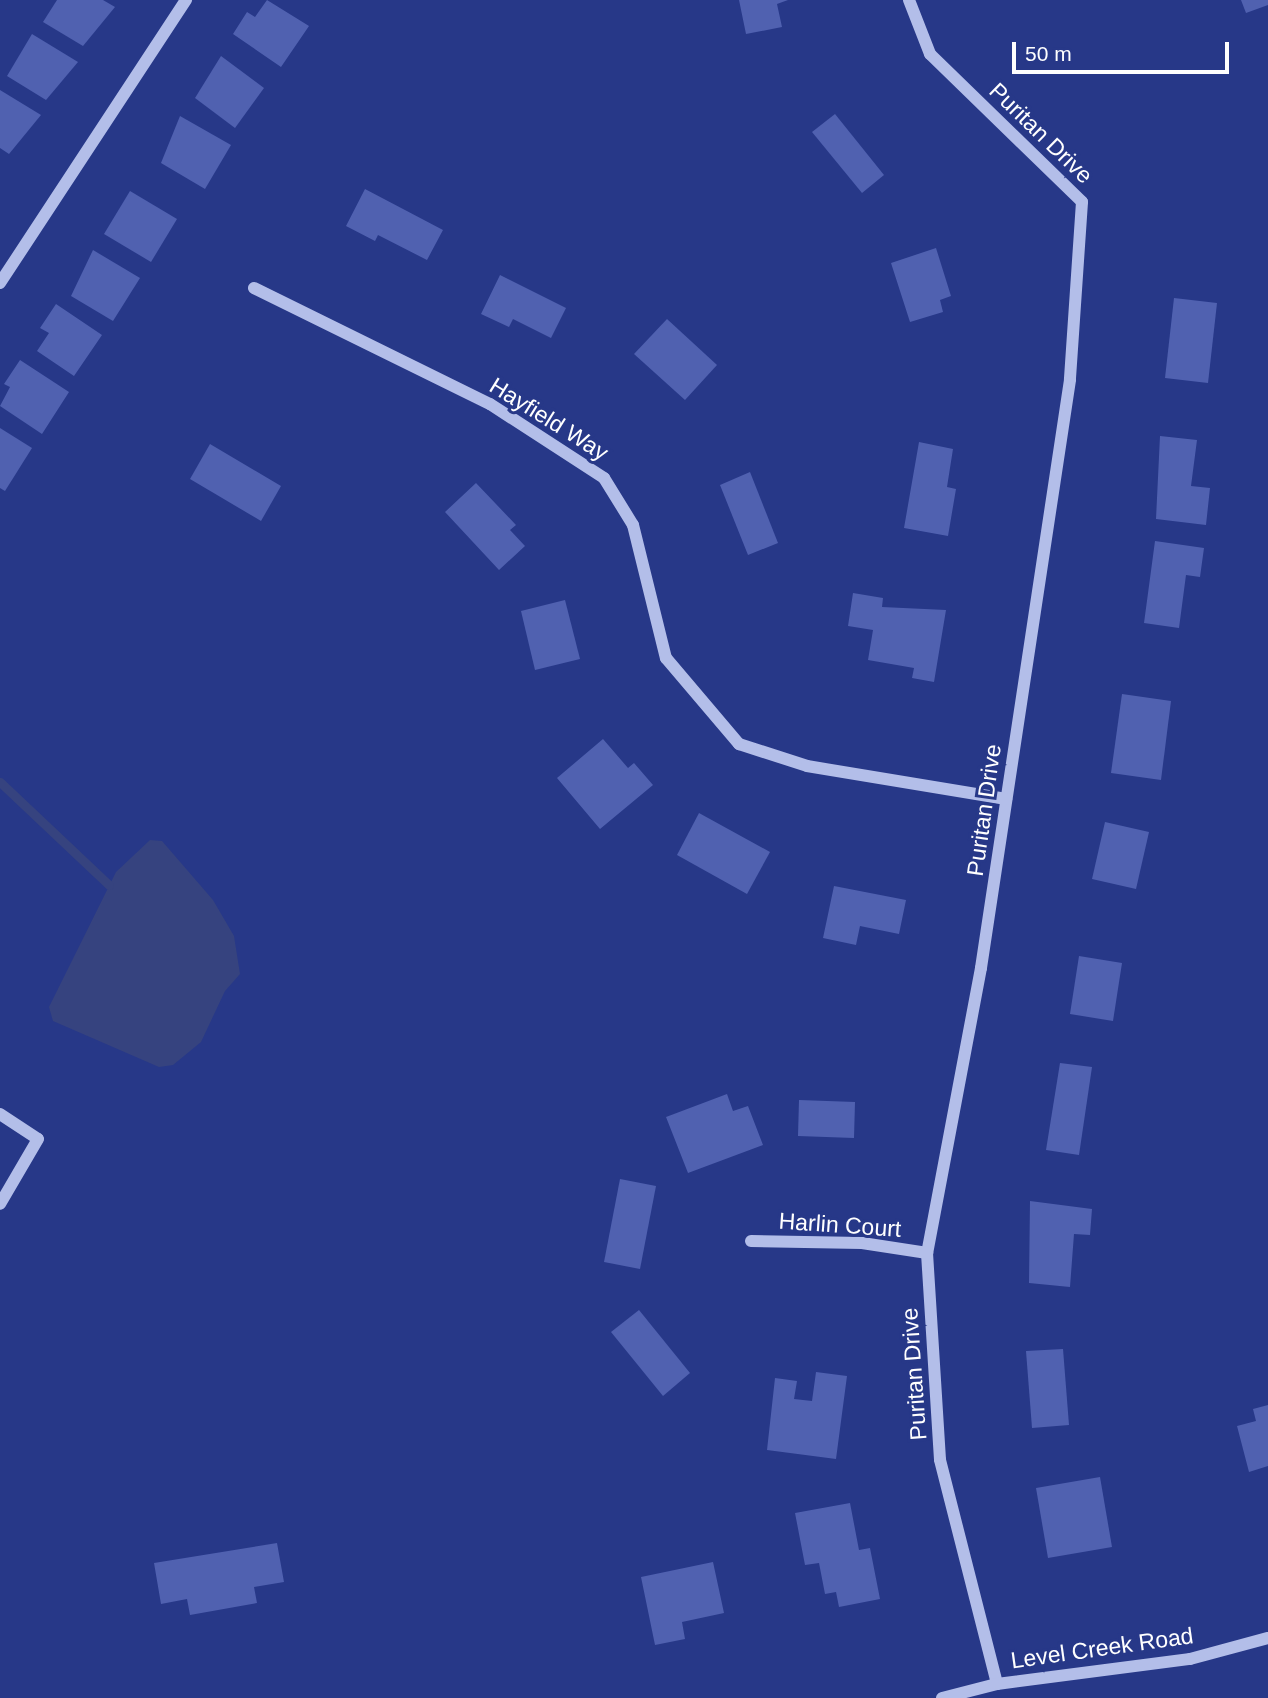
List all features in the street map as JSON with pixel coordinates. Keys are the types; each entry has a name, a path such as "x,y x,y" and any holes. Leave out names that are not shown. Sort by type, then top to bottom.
{"street":[{"path":"0,284 186,0"},
{"name":"Puritan Drive","path":"909,0 930,54 1082,202 1070,380 981,968 927,1253 940,1461 997,1684"},
{"name":"Hayfield Way","path":"254,288 490,404 604,478 632,526 666,658 739,744 807,766 1006,799"},
{"path":"0,1114 38,1139 0,1204"},
{"name":"Harlin Court","path":"751,1241 862,1243 927,1253"},
{"name":"Level Creek Road","path":"942,1698 997,1684 1191,1659 1268,1638"}],"water":[{"path":"150,840 162,841 213,900 234,936 240,974 225,991 201,1042 173,1065 159,1067 53,1021 49,1007 116,872"}],"building":[{"path":"57,0 103,0 115,7 83,46 43,22"},
{"path":"267,0 309,26 281,67 233,34 247,12 255,17"},
{"path":"739,0 788,0 777,4 782,27 746,34"},
{"path":"1241,0 1268,0 1268,5 1246,13"},
{"path":"32,34 78,62 46,100 7,76"},
{"path":"221,56 264,88 235,128 195,98"},
{"path":"0,90 41,115 9,154 0,148"},
{"path":"835,114 884,175 862,193 812,132"},
{"path":"180,116 231,145 205,189 161,163"},
{"path":"365,189 443,230 427,260 378,235 375,241 346,226"},
{"path":"130,191 177,219 151,262 104,234"},
{"path":"936,248 951,296 940,300 943,312 910,322 891,263"},
{"path":"93,250 140,278 113,321 71,296"},
{"path":"500,275 566,308 551,338 513,319 509,327 481,314"},
{"path":"1174,298 1217,303 1208,383 1165,378"},
{"path":"56,304 102,335 74,376 37,351 49,333 40,328"},
{"path":"667,319 717,365 685,400 634,354"},
{"path":"20,360 69,392 42,434 0,406 10,387 4,384"},
{"path":"0,428 32,448 5,491 0,488"},
{"path":"1160,436 1197,440 1191,486 1210,488 1206,525 1156,519"},
{"path":"919,442 953,449 947,487 956,489 948,536 904,528"},
{"path":"210,444 281,486 261,521 190,479"},
{"path":"750,472 778,543 748,555 720,485"},
{"path":"476,483 516,525 510,530 525,546 499,570 445,512"},
{"path":"1155,541 1204,548 1200,577 1186,575 1179,628 1144,623"},
{"path":"853,593 883,598 882,607 946,610 934,682 912,678 914,668 868,660 873,630 848,626"},
{"path":"565,600 580,659 535,670 521,611"},
{"path":"1122,694 1171,701 1161,780 1111,773"},
{"path":"603,739 628,768 634,763 653,785 600,829 557,778"},
{"path":"699,813 770,852 747,894 677,855"},
{"path":"1105,822 1149,832 1136,889 1092,879"},
{"path":"834,886 906,900 899,934 860,926 856,945 823,938"},
{"path":"1079,956 1122,963 1113,1021 1070,1014"},
{"path":"1060,1063 1092,1067 1079,1155 1046,1150"},
{"path":"727,1094 733,1111 748,1106 763,1145 688,1173 666,1117"},
{"path":"799,1100 855,1102 854,1138 798,1136"},
{"path":"620,1179 656,1186 640,1269 604,1262"},
{"path":"1030,1201 1092,1209 1090,1235 1074,1234 1070,1287 1029,1283"},
{"path":"639,1310 690,1373 663,1396 611,1332"},
{"path":"1063,1349 1069,1425 1032,1428 1026,1351"},
{"path":"816,1372 847,1376 836,1459 767,1450 775,1378 797,1381 794,1399 812,1401"},
{"path":"1268,1405 1268,1466 1249,1472 1237,1426 1256,1421 1253,1409"},
{"path":"1100,1477 1112,1547 1048,1558 1036,1488"},
{"path":"850,1503 859,1550 870,1548 880,1599 839,1607 836,1592 825,1594 819,1563 805,1565 795,1513"},
{"path":"277,1543 284,1582 254,1587 257,1603 190,1615 187,1599 161,1604 154,1563"},
{"path":"713,1562 724,1613 682,1622 685,1639 655,1645 641,1577"}],"waterway":[{"path":"0,782 109,885"}]}
